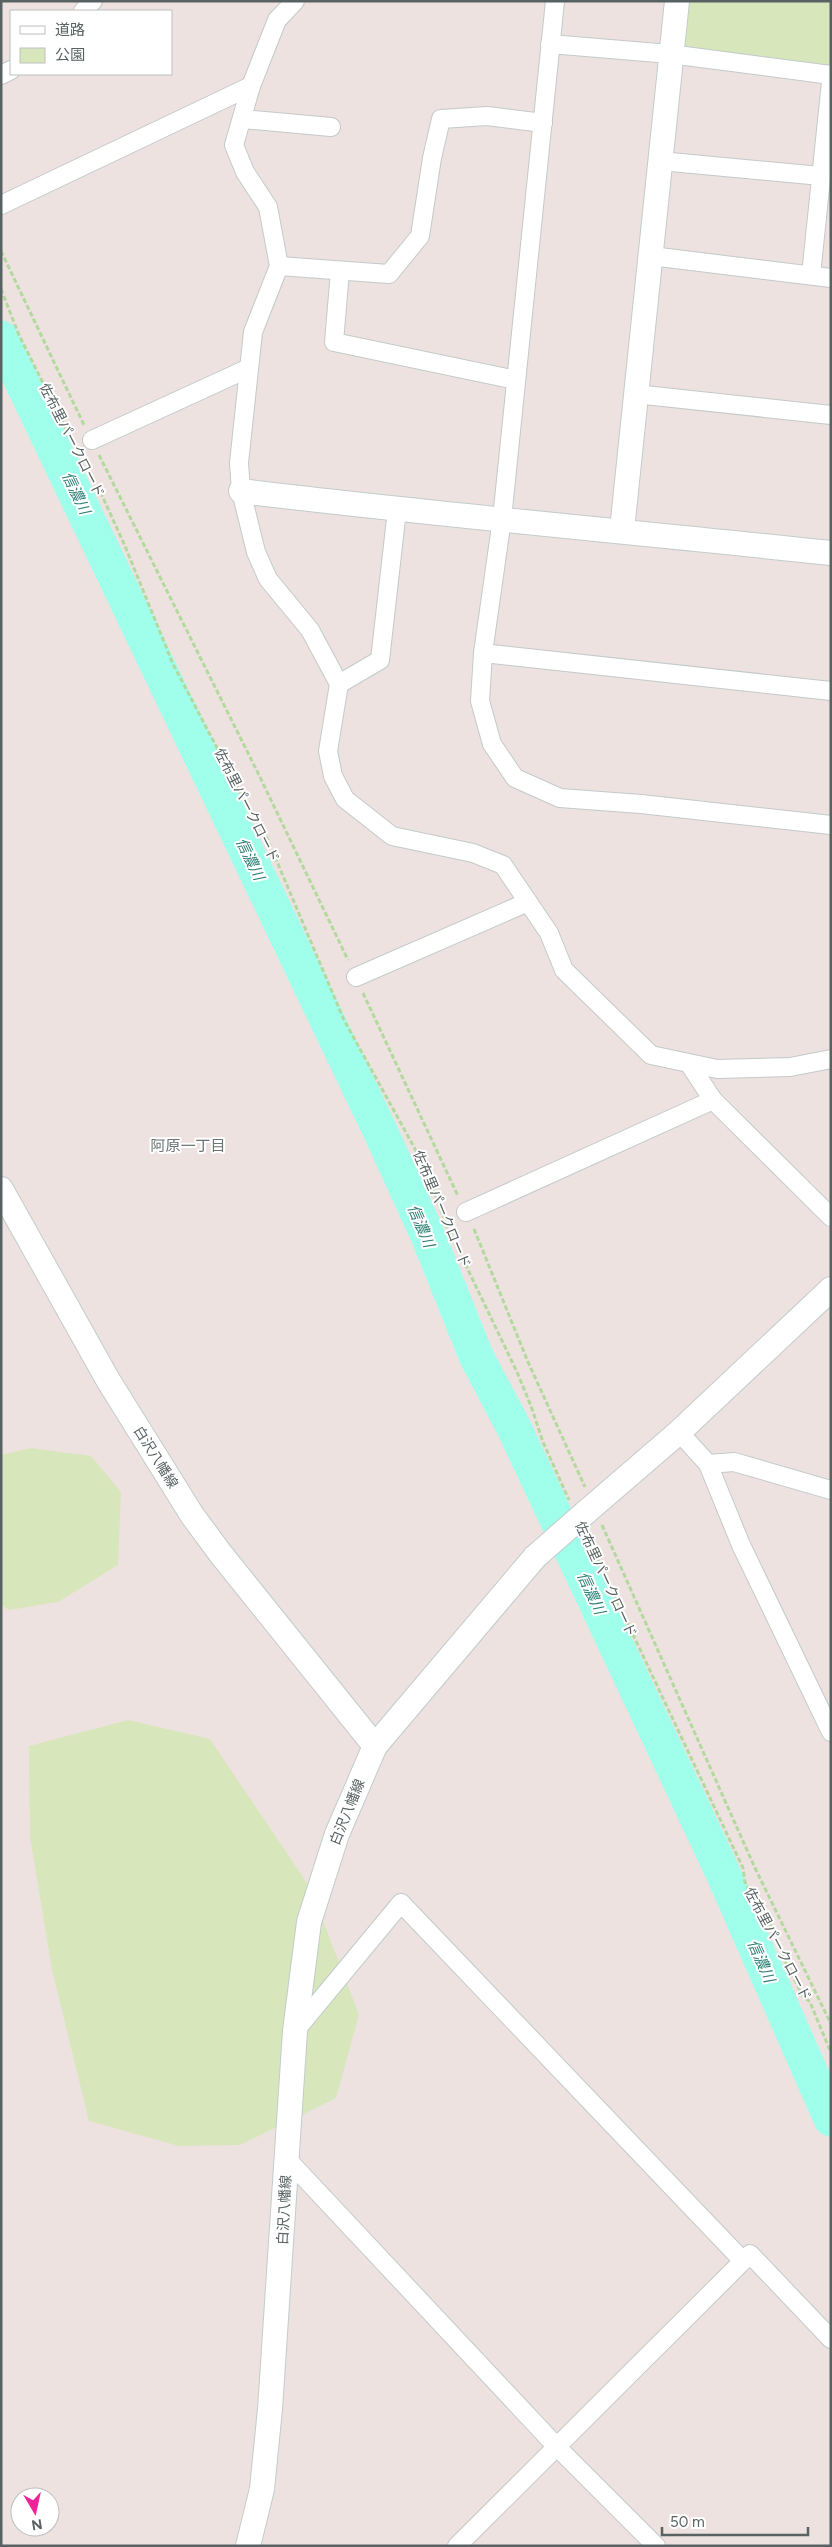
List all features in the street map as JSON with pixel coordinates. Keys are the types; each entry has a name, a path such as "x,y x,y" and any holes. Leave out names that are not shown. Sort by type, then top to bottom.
{"street":[{"path":"84,10 93,1"},
{"path":"555,1 502,518 483,653 480,701 492,744 514,778 560,798 641,804 831,825"},
{"path":"622,530 676,1"},
{"path":"292,2 277,20 252,86 234,145 245,172 268,207 280,266 253,332 239,463 241,491 256,552 268,580 310,630 339,684 328,751 333,776 345,799 392,836 473,853 503,865 549,933 564,970 651,1055 690,1065 717,1069 790,1067 831,1059"},
{"path":"550,44 670,54 831,75"},
{"path":"811,275 831,82"},
{"path":"1,205 252,86"},
{"path":"280,266 389,274 420,236 432,158 441,119 486,116 542,123"},
{"path":"242,119 332,127"},
{"path":"660,160 821,176"},
{"path":"651,256 831,278"},
{"path":"340,270 334,342 516,380"},
{"path":"92,440 250,368"},
{"path":"635,394 831,415"},
{"path":"241,491 397,510 502,518 831,553"},
{"path":"339,684 380,660 397,510"},
{"path":"483,653 831,691"},
{"path":"356,977 528,902"},
{"path":"690,1065 713,1100 831,1217"},
{"path":"466,1212 713,1100"},
{"name":"白沢八幡線","path":"1,1189 108,1380 192,1515 220,1553 375,1746 337,1834 309,1922 295,2031 270,2409 262,2489 249,2544"},
{"path":"375,1746 535,1557 583,1507 678,1432 831,1290"},
{"path":"678,1432 708,1464 742,1545 831,1732"},
{"path":"708,1464 734,1462 831,1490"},
{"path":"295,2031 401,1903 744,2261"},
{"path":"287,2159 557,2447 656,2546"},
{"path":"457,2546 750,2254 831,2339"}],"path":[{"path":"1,251 92,440 258,773 356,977 466,1212 528,1362 583,1507 831,2024"},
{"name":"佐布里パークロード","path":"1,289 19,335 70,438 100,491 125,546 173,664 247,805 264,831 344,1020 425,1167 447,1226 514,1364 531,1406 542,1442 583,1507"},
{"name":"佐布里パークロード","path":"586,1536 743,1868 745,1882 759,1910 769,1922 804,1996 810,2002 831,2054"}],"green space":[{"path":"677,1 831,1 831,75 670,54"},
{"path":"31,1448 91,1456 121,1492 118,1565 58,1602 9,1610 1,1605 1,1455"},
{"path":"128,1720 210,1739 311,1889 359,2015 336,2098 240,2145 179,2146 89,2121 52,1970 30,1837 29,1746"}],"waterway":[{"name":"信濃川","path":"1,338 382,1135 428,1236 476,1356 513,1426 722,1871 831,2119"}],"district":[{"name":"阿原一丁目","path":"188,1146"}]}
